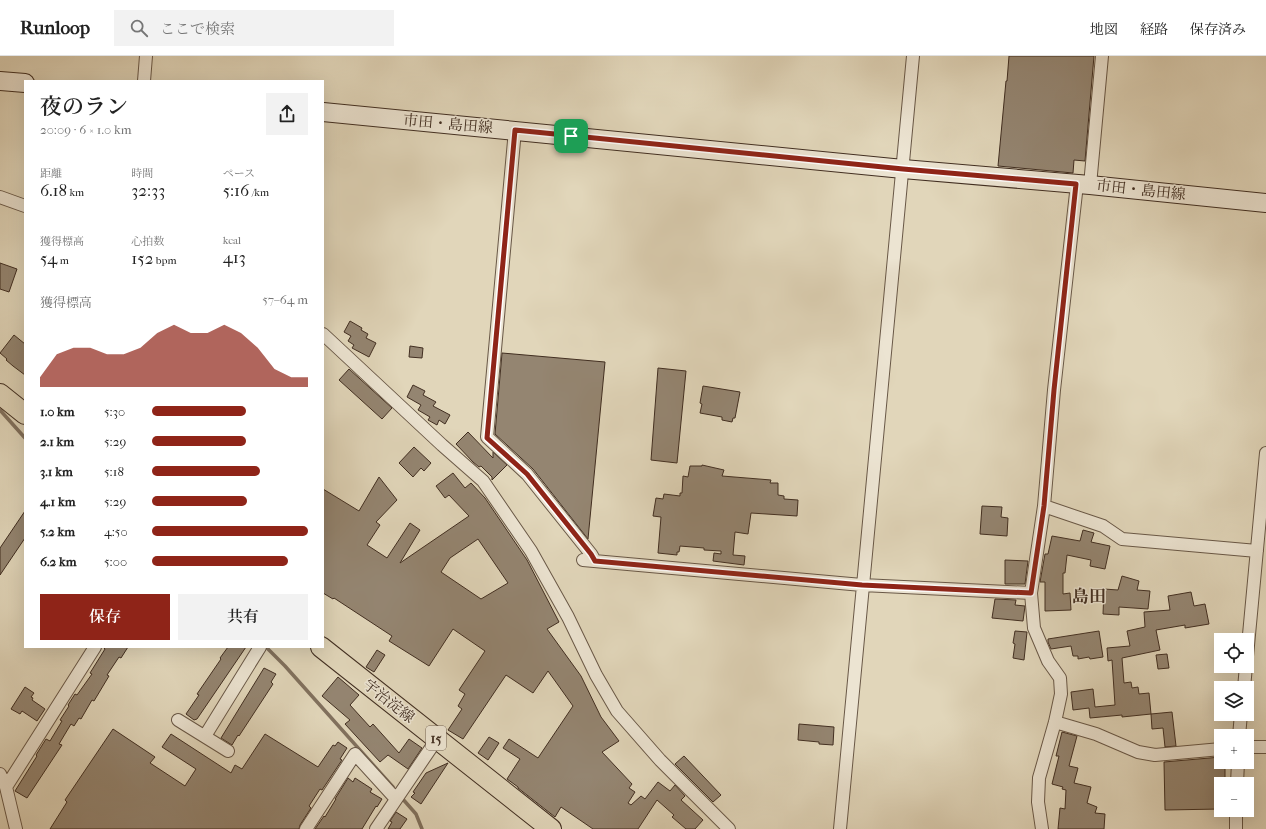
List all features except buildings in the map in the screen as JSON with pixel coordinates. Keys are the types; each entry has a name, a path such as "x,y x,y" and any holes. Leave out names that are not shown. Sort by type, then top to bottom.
{"main road":[{"path":"0,394 24,413"},
{"name":"宇治淀線","path":"322,648 551,829"}],"street":[{"path":"144,80 146,56"},
{"path":"840,829 913,56"},
{"path":"1042,829 1038,802 1039,778 1055,722 1061,694 1060,678 1048,661 1034,628 1031,593 1044,506 1054,390 1102,56"},
{"path":"0,81 24,83"},
{"name":"市田・島田線","path":"324,112 1266,203"},
{"path":"515,130 487,438 527,474 591,554 589,560 862,585 1031,593"},
{"path":"0,198 24,206"},
{"path":"324,335 442,445 483,481 531,551 568,617 596,675 617,711 660,760 729,829"},
{"path":"1251,633 1260,582 1257,551 1266,453"},
{"path":"1044,506 1103,526 1122,540 1257,551"},
{"path":"6,787 94,648"},
{"path":"205,736 259,648"},
{"path":"178,720 228,751"},
{"path":"1055,722 1096,734 1138,752 1155,755 1214,750"},
{"path":"376,829 437,739"},
{"path":"1254,747 1266,747"},
{"path":"306,829 356,754 396,799"},
{"path":"0,774 6,787 16,829"},
{"path":"1236,817 1236,829"}],"waterway":[{"path":"0,410 24,437"},
{"path":"267,648 285,666 393,787"},
{"path":"401,797 416,814 422,829"}],"district":[{"name":"島田","path":"1089,596"}],"route":[{"path":"515,130 571,136 903,169 1076,184 1054,390 1044,506 1031,593 862,585 595,561 527,474 487,438 515,130"}]}
